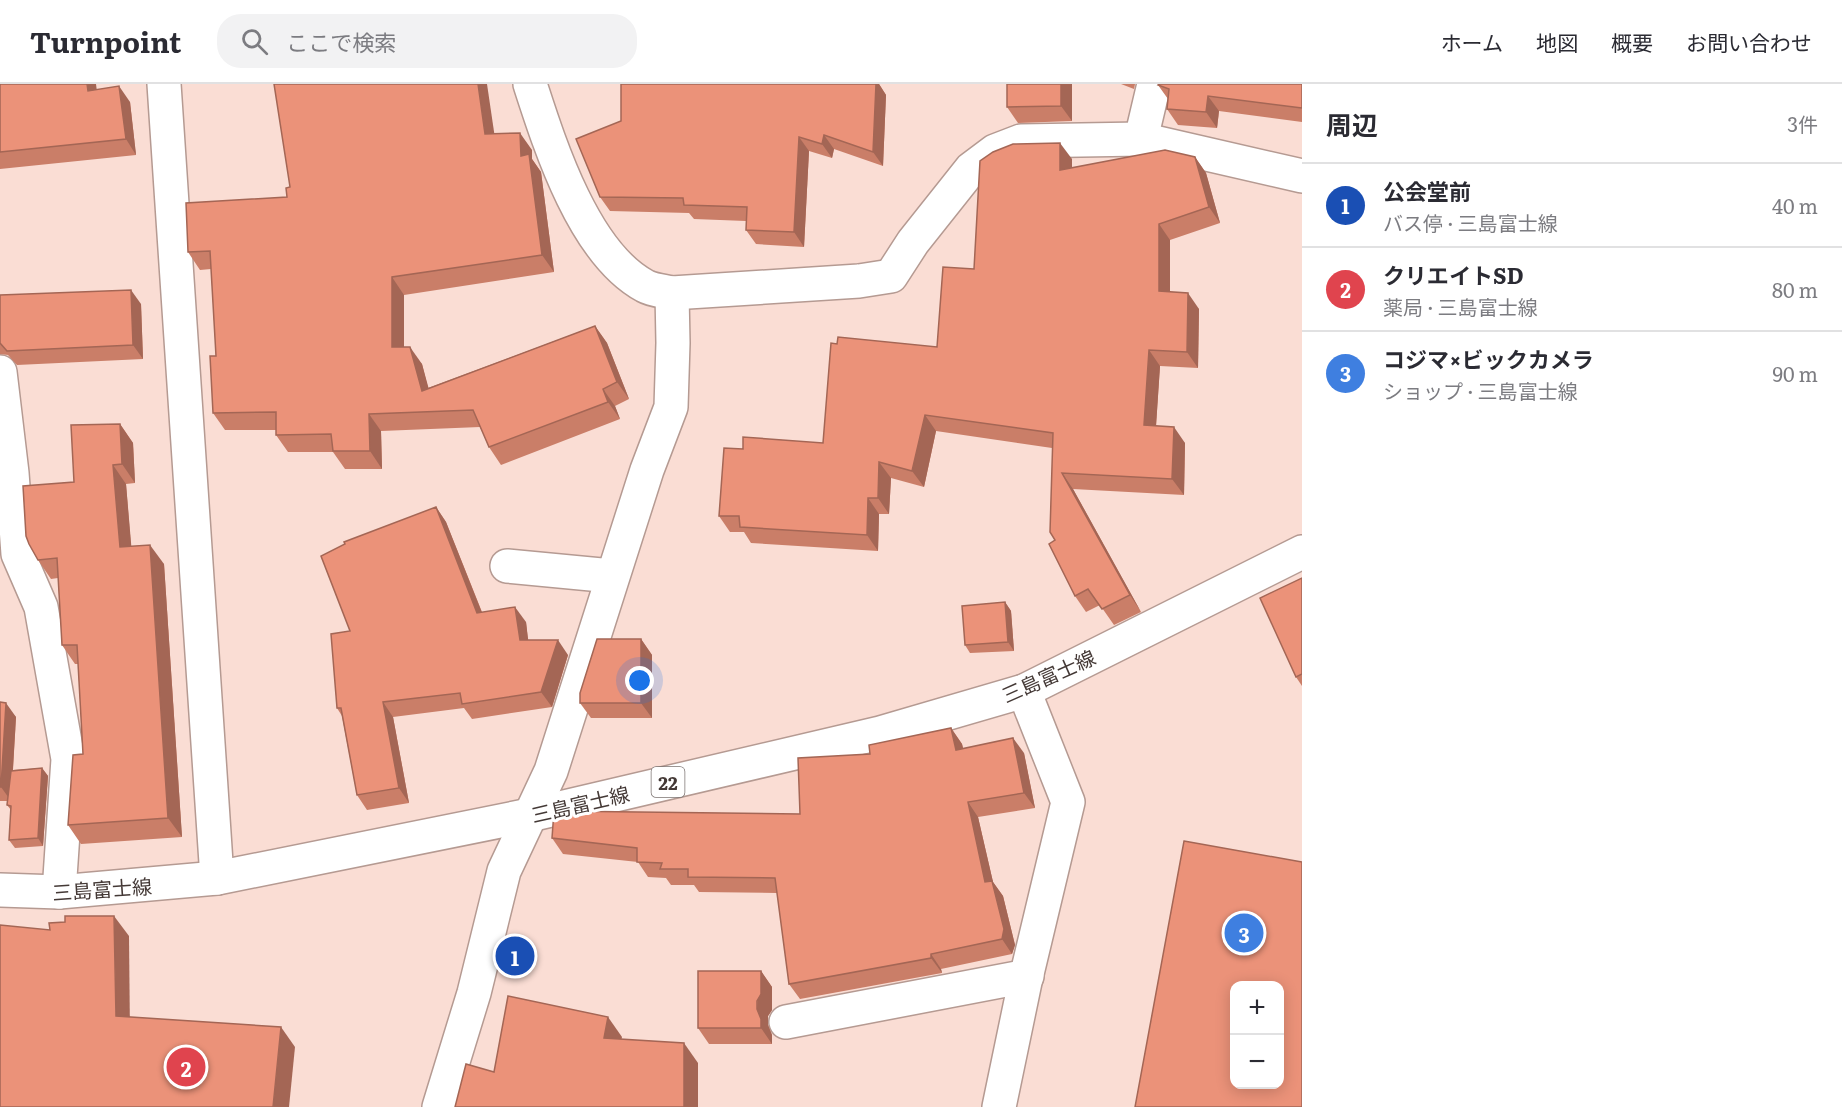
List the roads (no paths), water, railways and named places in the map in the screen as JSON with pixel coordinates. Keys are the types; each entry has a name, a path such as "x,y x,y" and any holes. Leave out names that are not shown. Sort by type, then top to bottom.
{"street":[{"path":"164,84 217,878"},
{"path":"530,84 552,150 586,225 615,263 645,287 672,292 859,281 891,276 913,242 970,169 995,151 1022,141 1141,139 1302,176"},
{"path":"1141,139 1154,84"},
{"path":"439,1107 474,993 504,871 551,771 612,576 647,470 671,407 672,292"},
{"path":"0,372 12,473 18,554 41,607 69,759 59,892"},
{"name":"三島富士線","path":"0,890 59,892 217,878 530,814 880,733 1024,691 1302,552"},
{"path":"507,566 612,576"},
{"path":"999,1107 1068,801 1024,691"},
{"path":"786,1022 1028,976"}],"place":[{"name":"コジマ×ビックカメラ","path":"1244,933"},
{"name":"公会堂前","path":"515,956"},
{"name":"クリエイトSD","path":"186,1067"}]}
